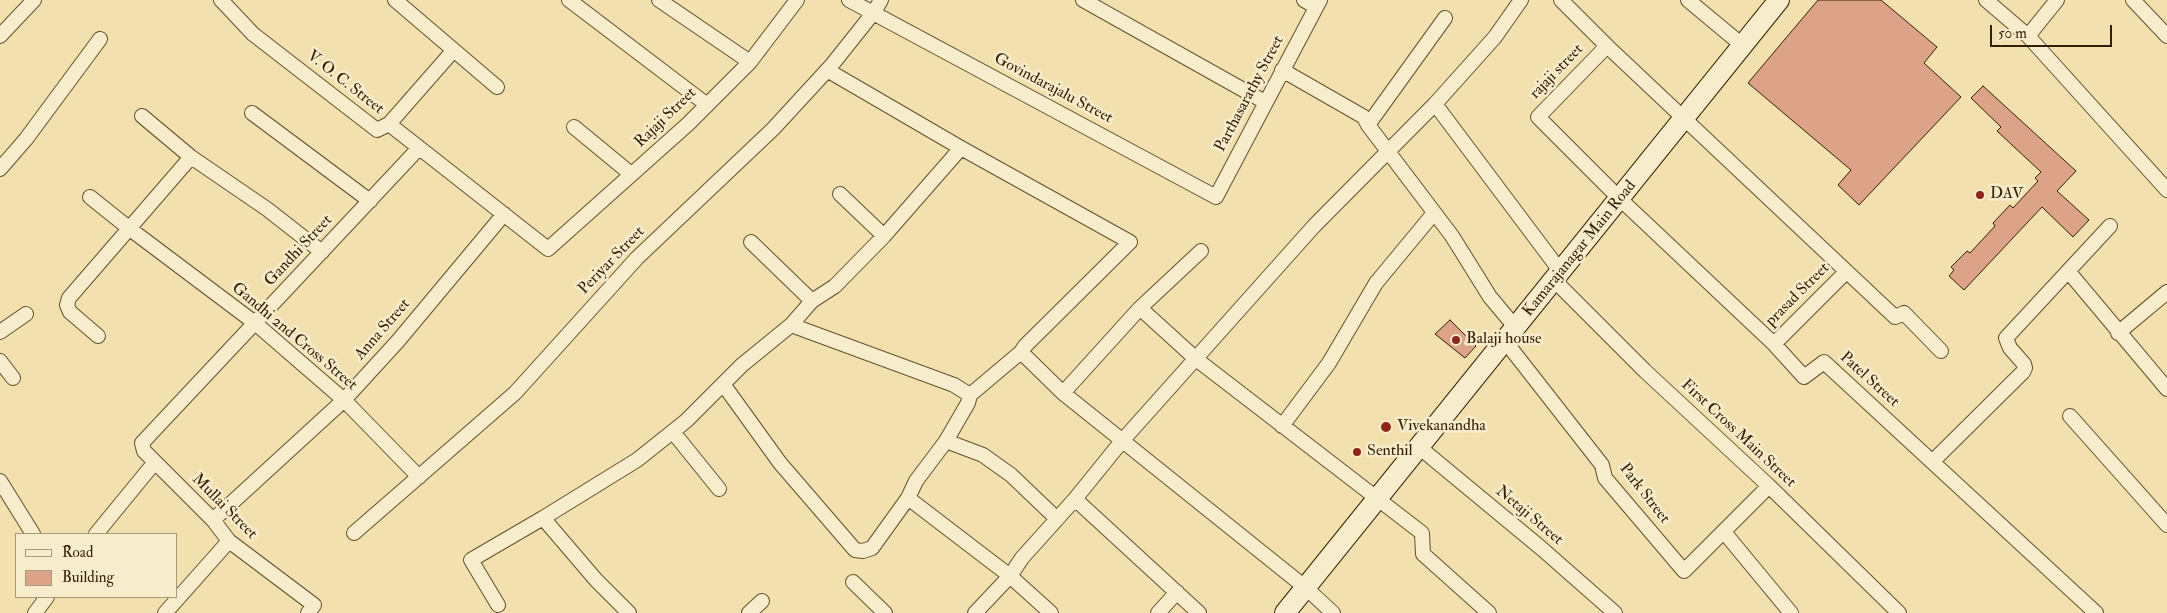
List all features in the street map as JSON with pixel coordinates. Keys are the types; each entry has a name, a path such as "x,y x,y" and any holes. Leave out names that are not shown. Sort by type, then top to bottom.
{"main road":[{"name":"Kamarajanagar Main Road","path":"1285,613 1779,0"}],"street":[{"path":"0,36 34,0"},
{"name":"V. O. C. Street","path":"221,0 253,34 378,130 389,124 548,249"},
{"path":"395,0 496,87"},
{"path":"569,0 706,104"},
{"path":"659,0 750,62"},
{"name":"Rajaji Street","path":"548,249 688,124 750,62 797,0"},
{"name":"Govindarajalu Street","path":"850,0 878,6 1216,197"},
{"path":"1083,0 1265,102"},
{"path":"975,613 1010,576 1022,558 1075,499 1122,441 1314,226 1436,104 1494,37 1521,0"},
{"path":"1561,0 1606,46"},
{"path":"1688,0 1742,45"},
{"path":"1986,0 2028,36 2167,190"},
{"path":"2028,36 2057,0"},
{"path":"2133,0 2167,36"},
{"name":"Parthasarathy Street","path":"1216,197 1282,70 1313,2"},
{"name":"Periyar Street","path":"354,533 515,393 636,258 769,134 827,70 878,6"},
{"path":"1368,125 1445,18"},
{"path":"0,169 26,139 100,39"},
{"name":"rajaji street","path":"1620,199 1538,117 1606,46 1895,317 1904,313 1941,351"},
{"path":"389,124 453,51"},
{"path":"724,384 780,463 855,550 863,552 872,548 908,498 916,481 946,441 968,403 970,395 1021,352 1130,242 961,148 827,70"},
{"path":"1282,70 1364,117 1368,125 1390,151 1452,236 1511,334"},
{"name":"First Cross Main Street","path":"1436,104 1558,276 1645,371 1770,486 1899,613"},
{"path":"252,113 370,202"},
{"path":"142,116 191,157 267,209 322,252"},
{"path":"574,127 631,174"},
{"name":"Gandhi Street","path":"142,443 419,148"},
{"path":"498,606 470,560 637,460 686,422 742,365 791,325 812,301 835,286 884,236 961,148"},
{"path":"98,336 70,312 67,305 72,293 130,229 191,157"},
{"path":"840,194 884,236"},
{"name":"Gandhi 2nd Cross Street","path":"90,197 255,323 344,400 419,477"},
{"name":"Patel Street","path":"1620,199 1774,344 1804,376 1824,362 2096,613"},
{"path":"1282,426 1329,363 1376,283 1434,212"},
{"name":"Anna Street","path":"213,520 344,400 398,341 504,214"},
{"path":"1932,461 2023,372 2024,364 2010,348 2006,338 2110,226"},
{"path":"751,242 812,301"},
{"path":"1063,393 1140,308 1201,251"},
{"path":"2068,271 2118,333 2167,389"},
{"name":"prasad Street","path":"1774,344 1846,272"},
{"path":"2118,333 2167,292"},
{"path":"1140,308 1196,359 1422,533 1423,554 1489,613"},
{"path":"0,332 26,314"},
{"path":"791,325 954,385 970,395"},
{"name":"Park Street","path":"1511,334 1602,465 1605,478 1684,572 1770,486"},
{"path":"1021,352 1063,393 1122,441 1139,452 1217,519 1306,588 1333,613"},
{"path":"0,361 13,378"},
{"path":"2070,416 2167,525"},
{"path":"673,432 719,489"},
{"path":"946,441 983,455 1011,475 1056,518"},
{"name":"Mullai Street","path":"142,443 144,451 213,520 229,541 311,609"},
{"name":"Netaji Street","path":"1419,447 1541,548 1615,613"},
{"path":"97,533 155,462"},
{"path":"0,481 32,533"},
{"path":"908,498 1010,576 1050,613"},
{"path":"1075,499 1199,613"},
{"path":"543,518 596,580 629,613"},
{"path":"1724,532 1791,613"},
{"path":"165,613 229,541"},
{"path":"853,582 885,613"},
{"path":"1158,613 1177,592"},
{"path":"35,613 46,598"},
{"path":"749,613 762,601"}],"building":[{"path":"1818,0 1881,0 1937,47 1924,63 1961,97 1859,205 1838,185 1851,170 1748,83"},
{"path":"1983,86 2076,171 2057,191 2089,220 2073,237 2042,207 1964,290 1949,276 1954,270 1951,267 1967,251 1970,253 1995,226 1993,223 2010,205 2013,208 2038,181 2035,178 2041,172 1997,131 2001,127 1971,98"},
{"name":"Balaji house","path":"1450,320 1476,346 1465,358 1435,334"}],"place":[{"name":"DAV","path":"1980,195"},
{"name":"Balaji house","path":"1456,340"},
{"name":"Vivekanandha","path":"1386,427"},
{"name":"Senthil","path":"1357,452"}]}
